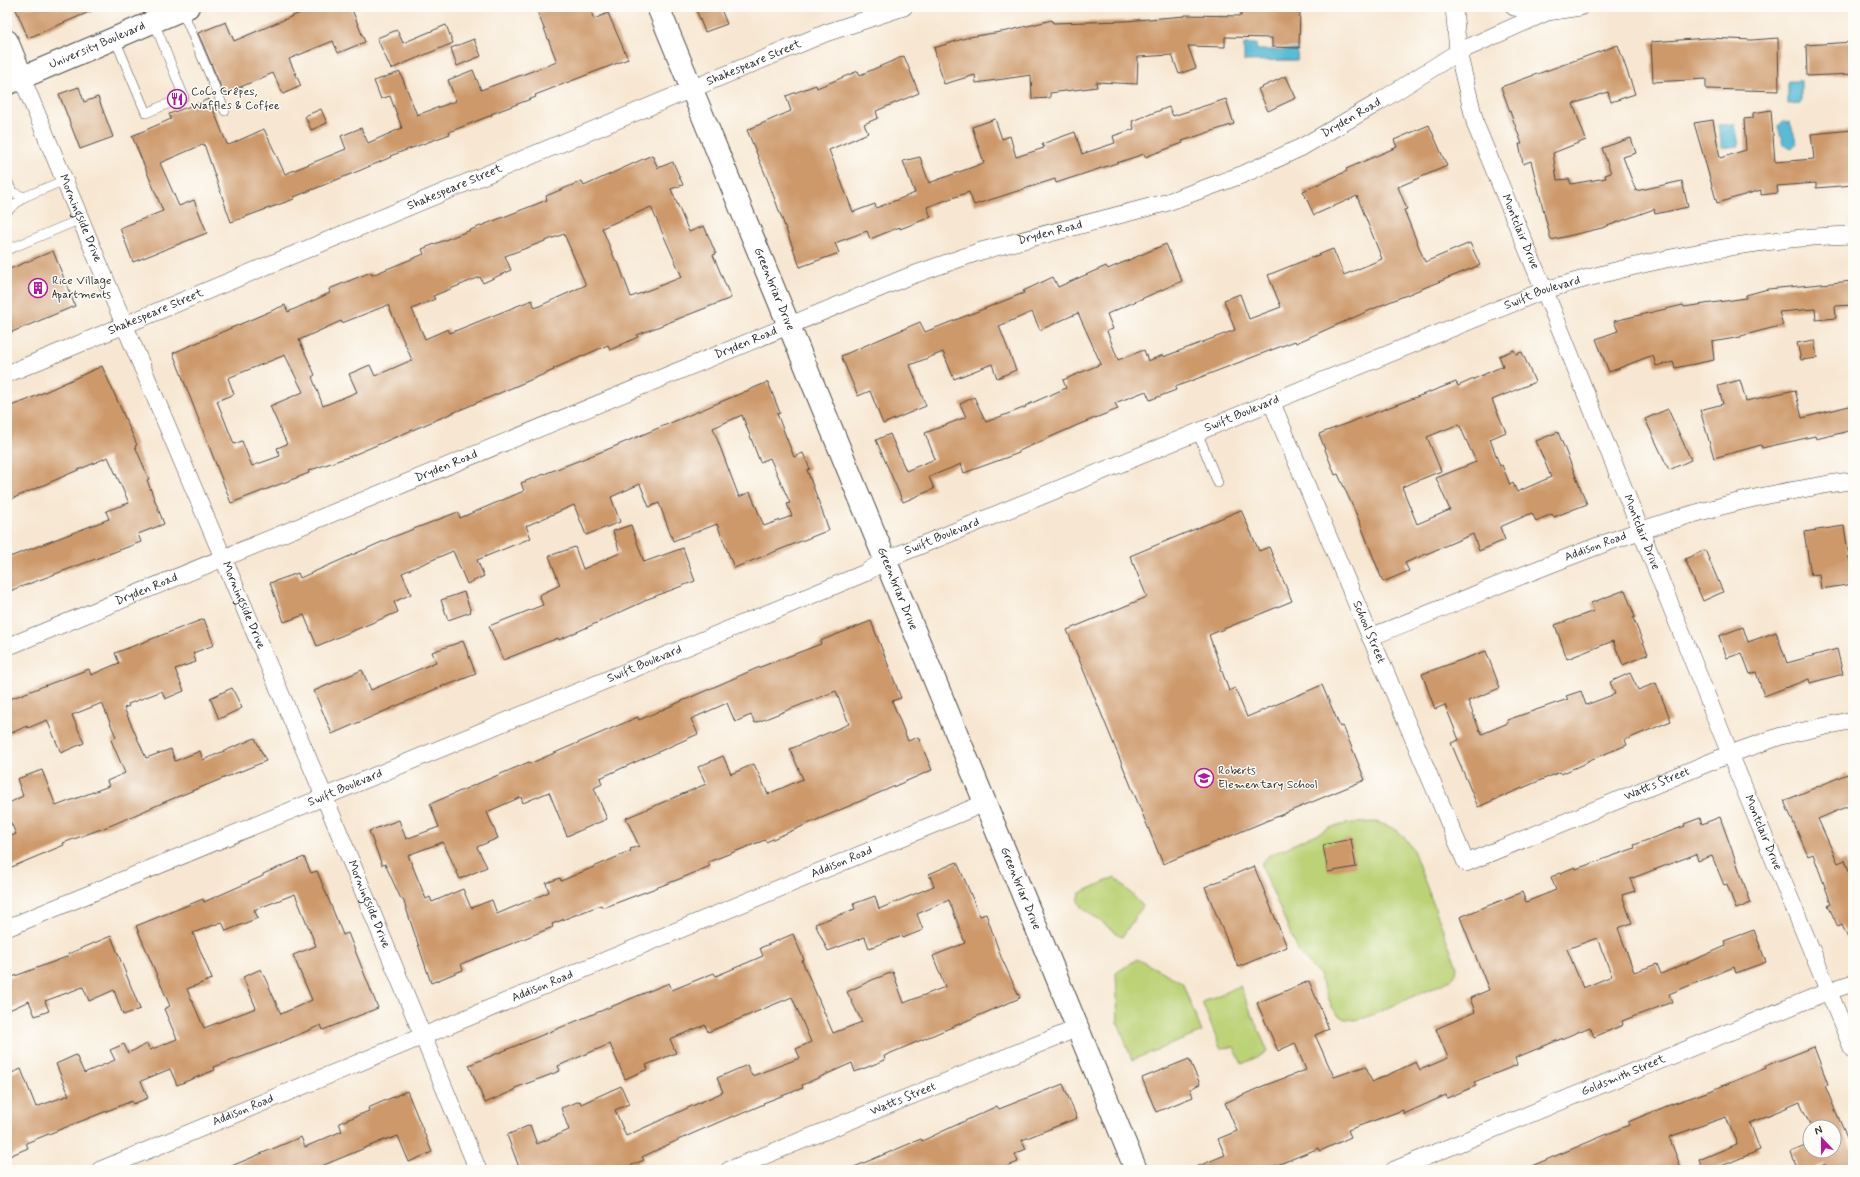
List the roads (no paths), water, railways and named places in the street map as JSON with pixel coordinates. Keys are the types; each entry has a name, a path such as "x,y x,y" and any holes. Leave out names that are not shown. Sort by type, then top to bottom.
{"main road":[{"name":"Greenbriar Drive","path":"658,7 1136,1170"},
{"name":"University Boulevard","path":"14,81 185,8"},
{"name":"Morningside Drive","path":"7,41 14,81"}],"street":[{"name":"Shakespeare Street","path":"7,374 826,33 904,7"},
{"name":"Montclair Drive","path":"1454,7 1458,52 1476,126 1544,290 1730,754 1853,1050"},
{"name":"Dryden Road","path":"1514,7 1546,12"},
{"name":"Dryden Road","path":"7,647 907,277 981,251 1165,203 1244,174 1302,147 1379,102 1458,52 1546,12 1580,7"},
{"name":"Morningside Drive","path":"14,81 64,180 324,796 478,1170"},
{"name":"Swift Boulevard","path":"7,928 865,573 885,560 1544,290 1610,271 1694,252 1783,240 1853,235"},
{"name":"School Street","path":"1271,401 1466,863"},
{"name":"Addison Road","path":"1370,636 1639,530 1698,511 1773,494 1853,480"},
{"name":"Watts Street","path":"1466,863 1730,754 1781,736 1853,720"},
{"name":"Addison Road","path":"100,1170 985,803"},
{"name":"Goldsmith Street","path":"1394,1170 1829,991 1853,983"},
{"name":"Watts Street","path":"729,1170 1078,1028"}],"lane":[{"path":"185,8 225,112"},
{"path":"115,39 146,113 184,97 154,22"},
{"path":"7,180 12,192 24,197"},
{"path":"7,211 24,197 64,180"},
{"path":"7,250 81,220"},
{"path":"1197,432 1218,483"}],"water":[{"path":"1244,44 1256,44 1257,50 1298,50 1297,60 1244,61"},
{"path":"1788,81 1801,81 1801,103 1788,104"},
{"path":"1783,121 1790,122 1797,143 1792,149 1783,145 1778,126"},
{"path":"1735,124 1739,146 1722,148 1718,125"}],"place":[{"name":"CoCo Crêpes, Waffles & Coffee","path":"177,99"},
{"name":"Rice Village Apartments","path":"38,288"},
{"name":"Roberts Elementary School","path":"1204,778"}]}
